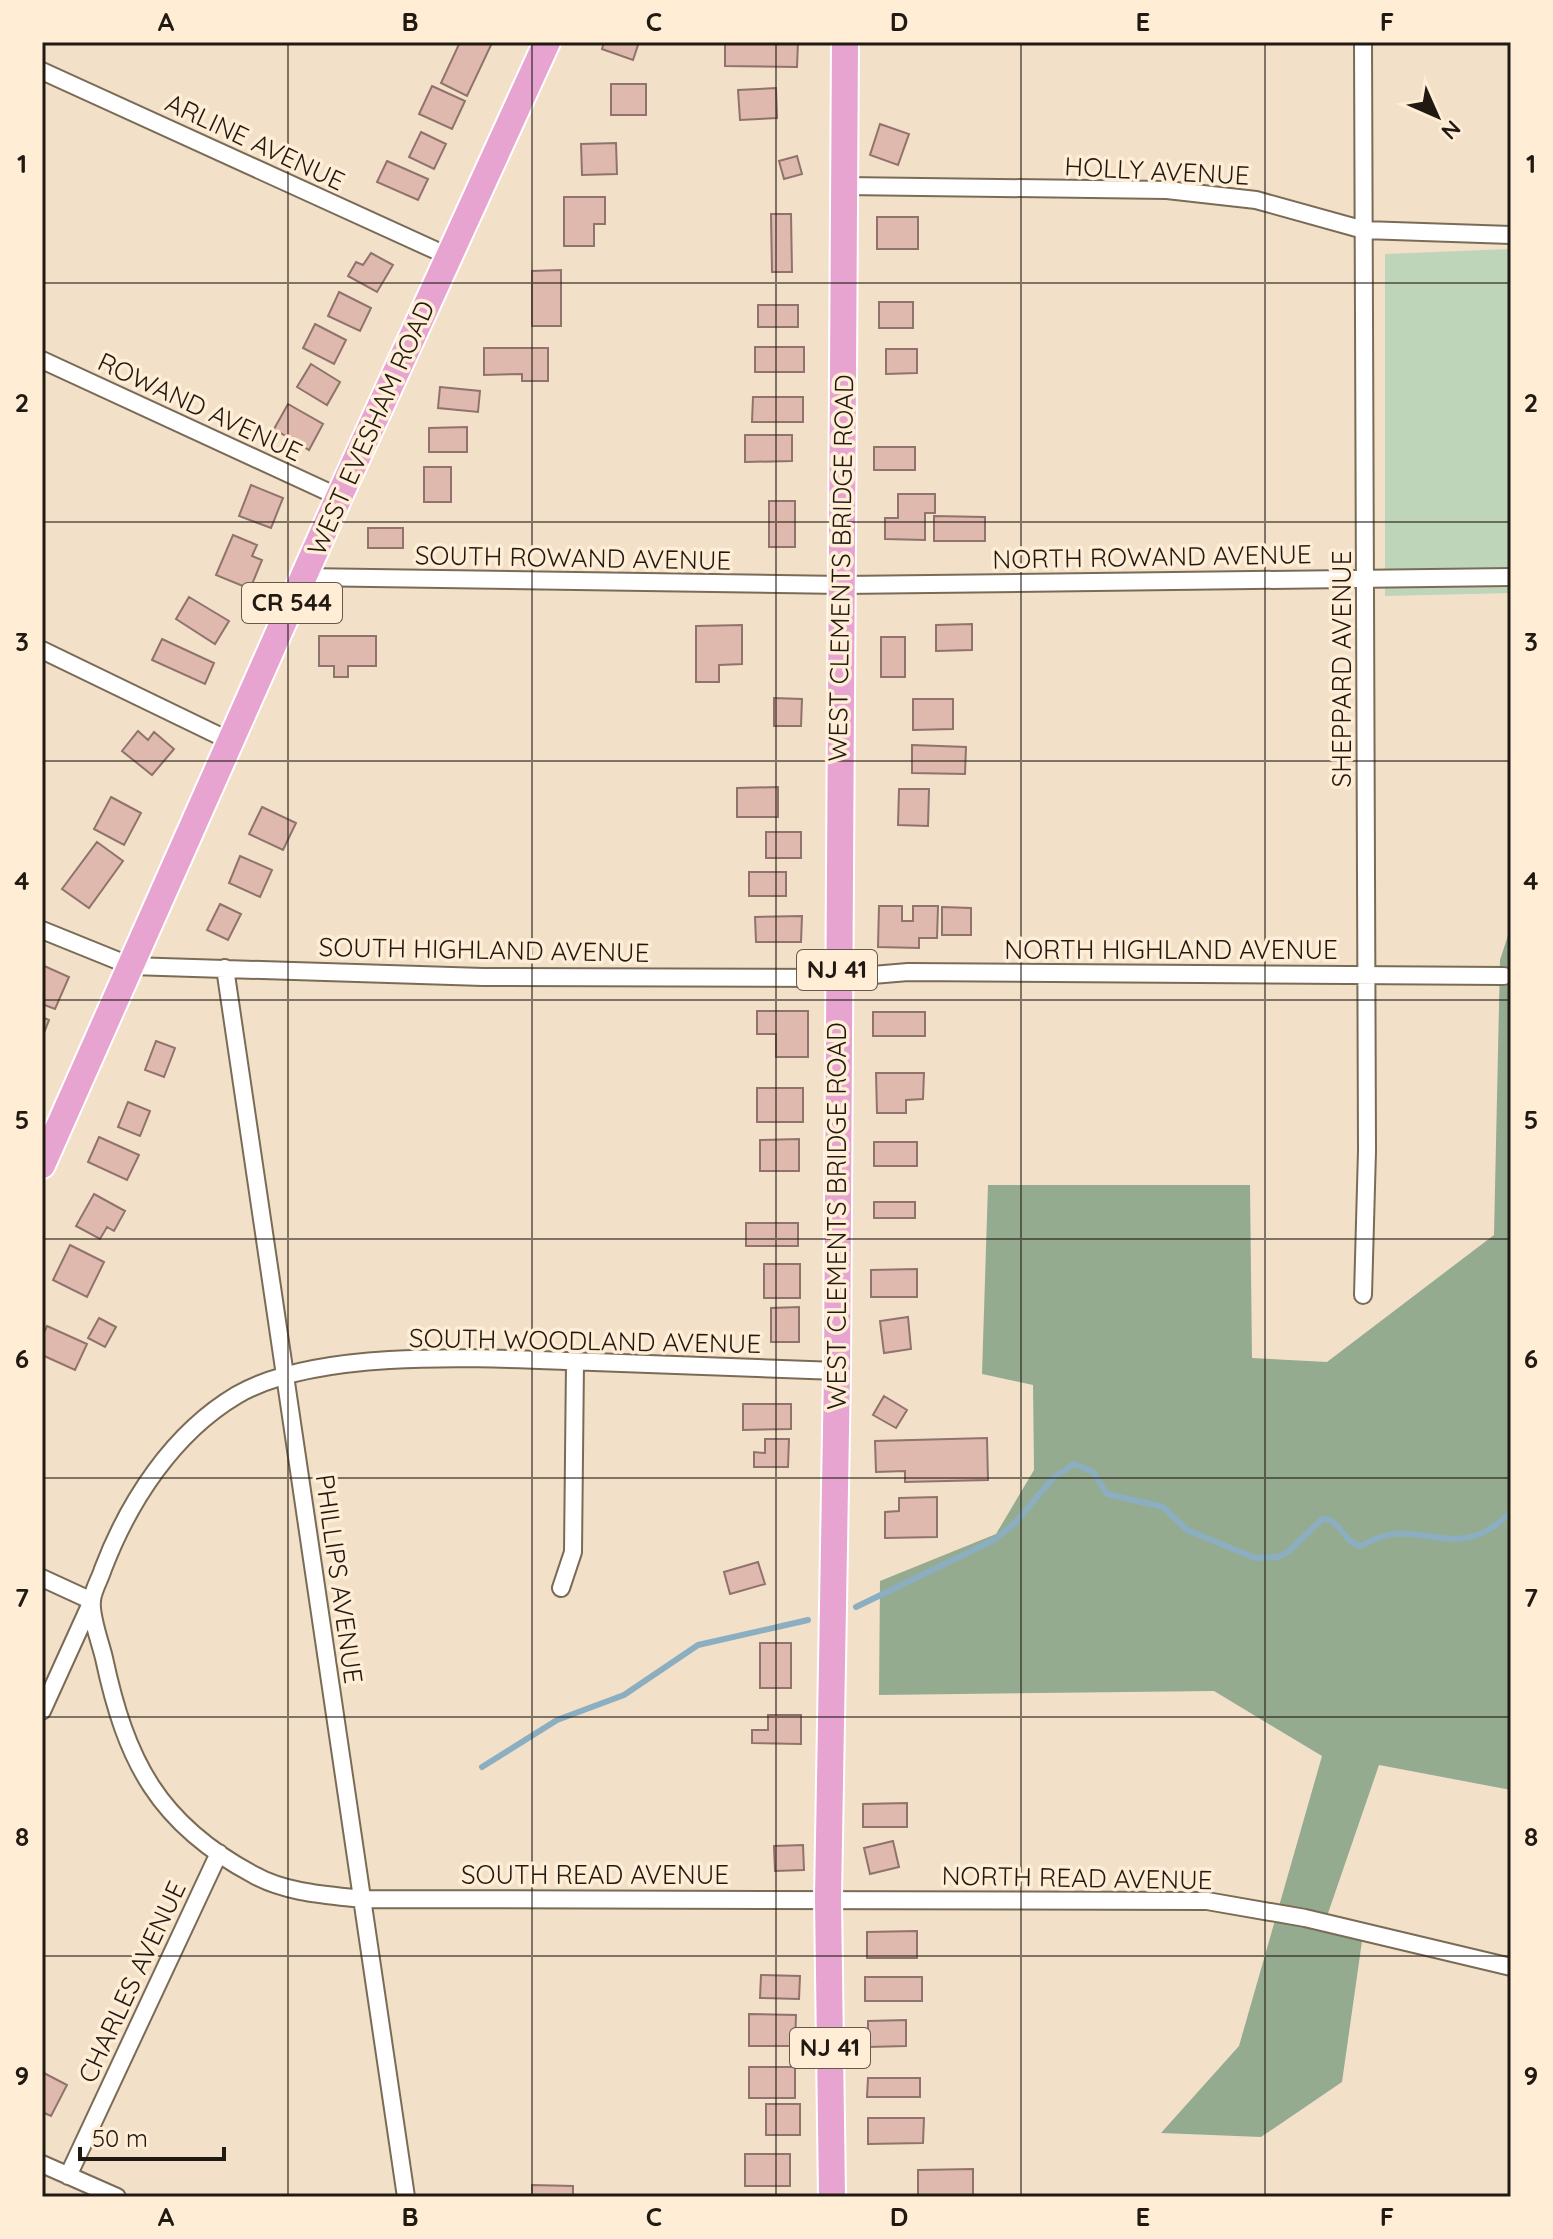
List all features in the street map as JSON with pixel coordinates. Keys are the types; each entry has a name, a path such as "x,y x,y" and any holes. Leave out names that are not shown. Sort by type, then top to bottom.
{"main road":[{"name":"WEST EVESHAM ROAD","path":"42,1165 303,577 547,42"},
{"name":"WEST CLEMENTS BRIDGE ROAD","path":"832,2197 828,1898 837,1371 845,42"}],"street":[{"name":"SHEPPARD AVENUE","path":"1363,42 1366,579 1363,1295"},
{"name":"ARLINE AVENUE","path":"42,71 448,256"},
{"name":"HOLLY AVENUE","path":"845,186 1167,190 1256,200 1364,230 1511,235"},
{"name":"ROWAND AVENUE","path":"42,360 339,497"},
{"name":"SOUTH ROWAND AVENUE","path":"303,577 842,585"},
{"name":"NORTH ROWAND AVENUE","path":"842,585 1511,577"},
{"path":"42,650 230,741"},
{"path":"42,930 131,966"},
{"name":"SOUTH HIGHLAND AVENUE","path":"131,966 483,977 837,978"},
{"name":"PHILLIPS AVENUE","path":"225,968 406,2197"},
{"name":"NORTH HIGHLAND AVENUE","path":"837,978 908,972 1504,976"},
{"name":"SOUTH WOODLAND AVENUE","path":"42,1711 92,1601 117,1532 148,1478 195,1429 237,1395 285,1375 434,1358 837,1371"},
{"path":"561,1588 573,1552 575,1362"},
{"path":"42,1578 92,1601"},
{"name":"SOUTH READ AVENUE","path":"92,1601 113,1703 139,1770 164,1806 219,1853 269,1881 305,1892 363,1899 828,1898"},
{"name":"CHARLES AVENUE","path":"68,2176 219,1853"},
{"name":"NORTH READ AVENUE","path":"828,1898 1207,1901 1305,1918 1511,1967"},
{"path":"42,2164 117,2197"}],"green space":[{"path":"1511,249 1511,593 1385,596 1385,254"},
{"path":"1511,926 1511,1790 1379,1765 1325,1922 1364,1927 1342,2082 1261,2137 1161,2133 1239,2046 1322,1756 1214,1691 879,1695 880,1581 996,1534 1034,1470 1033,1385 982,1374 988,1185 1250,1185 1252,1358 1327,1362 1494,1235 1500,960"}],"building":[{"path":"460,42 492,43 467,96 441,83"},
{"path":"604,42 639,42 633,60 602,49"},
{"path":"725,42 798,42 797,67 725,66"},
{"path":"611,84 646,84 646,115 611,115"},
{"path":"432,86 465,101 452,129 419,114"},
{"path":"776,88 777,118 740,120 738,90"},
{"path":"880,124 909,134 898,165 870,155"},
{"path":"421,132 446,144 434,169 409,157"},
{"path":"616,143 617,174 582,175 581,144"},
{"path":"797,156 802,174 784,179 779,161"},
{"path":"387,161 428,179 418,200 377,182"},
{"path":"564,197 605,197 605,224 594,224 594,246 564,246"},
{"path":"771,214 791,214 792,272 772,272"},
{"path":"877,217 918,217 918,249 877,249"},
{"path":"371,253 393,265 377,292 348,276 356,262 363,265"},
{"path":"561,270 561,326 532,326 532,271"},
{"path":"339,292 371,308 360,331 328,316"},
{"path":"879,302 913,302 913,328 879,328"},
{"path":"758,305 798,305 798,327 758,327"},
{"path":"315,324 346,340 334,364 303,348"},
{"path":"755,347 804,347 804,372 755,372"},
{"path":"484,348 548,348 548,381 522,381 522,374 484,375"},
{"path":"886,349 917,349 917,373 886,374"},
{"path":"311,364 340,382 327,405 297,387"},
{"path":"440,387 480,391 478,412 438,408"},
{"path":"753,397 803,397 803,422 752,422"},
{"path":"288,404 323,424 309,450 274,429"},
{"path":"467,427 467,452 429,452 429,428"},
{"path":"745,435 792,435 792,461 745,462"},
{"path":"874,447 915,447 915,470 874,470"},
{"path":"424,467 451,467 451,502 424,502"},
{"path":"251,485 283,498 271,528 239,516"},
{"path":"898,494 935,494 935,513 925,513 925,540 885,539 885,518 898,518"},
{"path":"769,501 795,501 795,547 769,547"},
{"path":"934,516 985,517 985,541 934,541"},
{"path":"368,528 403,528 403,548 368,548"},
{"path":"233,535 257,545 252,556 262,560 250,589 216,575"},
{"path":"189,597 229,621 215,644 176,619"},
{"path":"972,624 972,650 936,651 936,625"},
{"path":"742,625 742,664 719,665 719,682 696,682 696,626"},
{"path":"319,636 376,636 376,666 348,666 348,677 334,677 334,666 319,666"},
{"path":"881,637 905,637 905,677 881,677"},
{"path":"162,639 214,663 205,684 152,660"},
{"path":"774,698 802,699 801,726 774,726"},
{"path":"913,699 953,699 953,729 913,730"},
{"path":"138,731 148,740 154,732 174,749 152,775 122,751"},
{"path":"912,745 966,747 965,774 912,773"},
{"path":"778,787 778,817 737,817 737,788"},
{"path":"899,789 929,789 928,826 898,825"},
{"path":"111,797 141,813 124,845 94,829"},
{"path":"262,807 296,823 283,850 249,834"},
{"path":"766,832 801,832 801,858 766,858"},
{"path":"97,842 123,861 89,908 62,889"},
{"path":"240,856 272,870 260,897 229,883"},
{"path":"749,872 786,872 786,896 749,896"},
{"path":"220,904 241,914 228,940 207,930"},
{"path":"879,906 902,906 902,921 913,921 913,906 938,906 937,938 919,938 919,948 878,947"},
{"path":"942,907 971,908 971,935 942,935"},
{"path":"802,916 801,942 756,942 755,917"},
{"path":"42,965 69,977 55,1009 42,1004"},
{"path":"757,1011 808,1011 808,1057 776,1057 776,1034 757,1034"},
{"path":"873,1012 925,1012 925,1036 873,1036"},
{"path":"42,1017 49,1020 42,1038"},
{"path":"156,1041 175,1048 164,1077 145,1070"},
{"path":"876,1073 924,1073 923,1099 906,1100 906,1113 877,1113"},
{"path":"757,1088 803,1088 803,1122 757,1122"},
{"path":"128,1102 150,1111 140,1136 118,1127"},
{"path":"99,1137 139,1155 127,1180 88,1162"},
{"path":"799,1139 799,1171 760,1171 760,1140"},
{"path":"874,1142 917,1142 917,1166 874,1166"},
{"path":"94,1194 125,1211 114,1231 107,1227 100,1239 76,1226"},
{"path":"874,1202 915,1202 915,1218 874,1218"},
{"path":"746,1223 798,1223 798,1246 746,1246"},
{"path":"70,1245 104,1262 87,1297 53,1280"},
{"path":"764,1264 800,1264 800,1298 764,1298"},
{"path":"917,1269 917,1297 871,1297 871,1270"},
{"path":"799,1307 799,1342 771,1342 771,1308"},
{"path":"908,1317 911,1349 884,1353 880,1321"},
{"path":"99,1318 116,1327 105,1347 88,1338"},
{"path":"47,1326 87,1344 75,1370 42,1355 42,1337"},
{"path":"884,1396 907,1410 896,1428 873,1415"},
{"path":"743,1404 791,1404 791,1429 743,1430"},
{"path":"987,1438 988,1480 905,1482 905,1471 876,1472 875,1441"},
{"path":"765,1439 789,1439 788,1467 754,1467 754,1452 765,1453"},
{"path":"937,1497 937,1537 885,1538 885,1512 899,1511 899,1498"},
{"path":"758,1562 765,1584 730,1594 724,1572"},
{"path":"760,1643 791,1643 791,1688 760,1688"},
{"path":"768,1715 801,1715 801,1744 752,1743 752,1730 768,1730"},
{"path":"907,1803 907,1827 863,1827 863,1804"},
{"path":"893,1841 899,1867 870,1874 864,1848"},
{"path":"803,1845 804,1870 775,1871 774,1846"},
{"path":"917,1931 917,1958 867,1958 867,1932"},
{"path":"761,1975 800,1976 799,1999 760,1998"},
{"path":"865,1977 922,1977 922,2001 865,2001"},
{"path":"749,2014 796,2015 795,2046 749,2046"},
{"path":"906,2020 906,2046 868,2047 868,2021"},
{"path":"749,2067 795,2067 795,2098 749,2098"},
{"path":"42,2072 67,2085 51,2116 42,2112"},
{"path":"868,2078 920,2078 920,2097 867,2097"},
{"path":"766,2104 800,2104 800,2135 766,2135"},
{"path":"868,2118 924,2118 923,2143 868,2144"},
{"path":"745,2154 790,2154 790,2186 745,2186"},
{"path":"973,2169 973,2197 918,2197 918,2170"},
{"path":"532,2185 573,2186 573,2197 532,2197"}],"waterway":[{"path":"856,1607 994,1540 1015,1523 1053,1478 1074,1464 1093,1472 1107,1494 1163,1507 1187,1530 1255,1558 1278,1557 1288,1552 1322,1519 1333,1522 1350,1540 1361,1546 1382,1537 1402,1534 1454,1539 1472,1537 1490,1529 1511,1512"},
{"path":"482,1767 557,1720 624,1695 698,1645 808,1620"}]}
